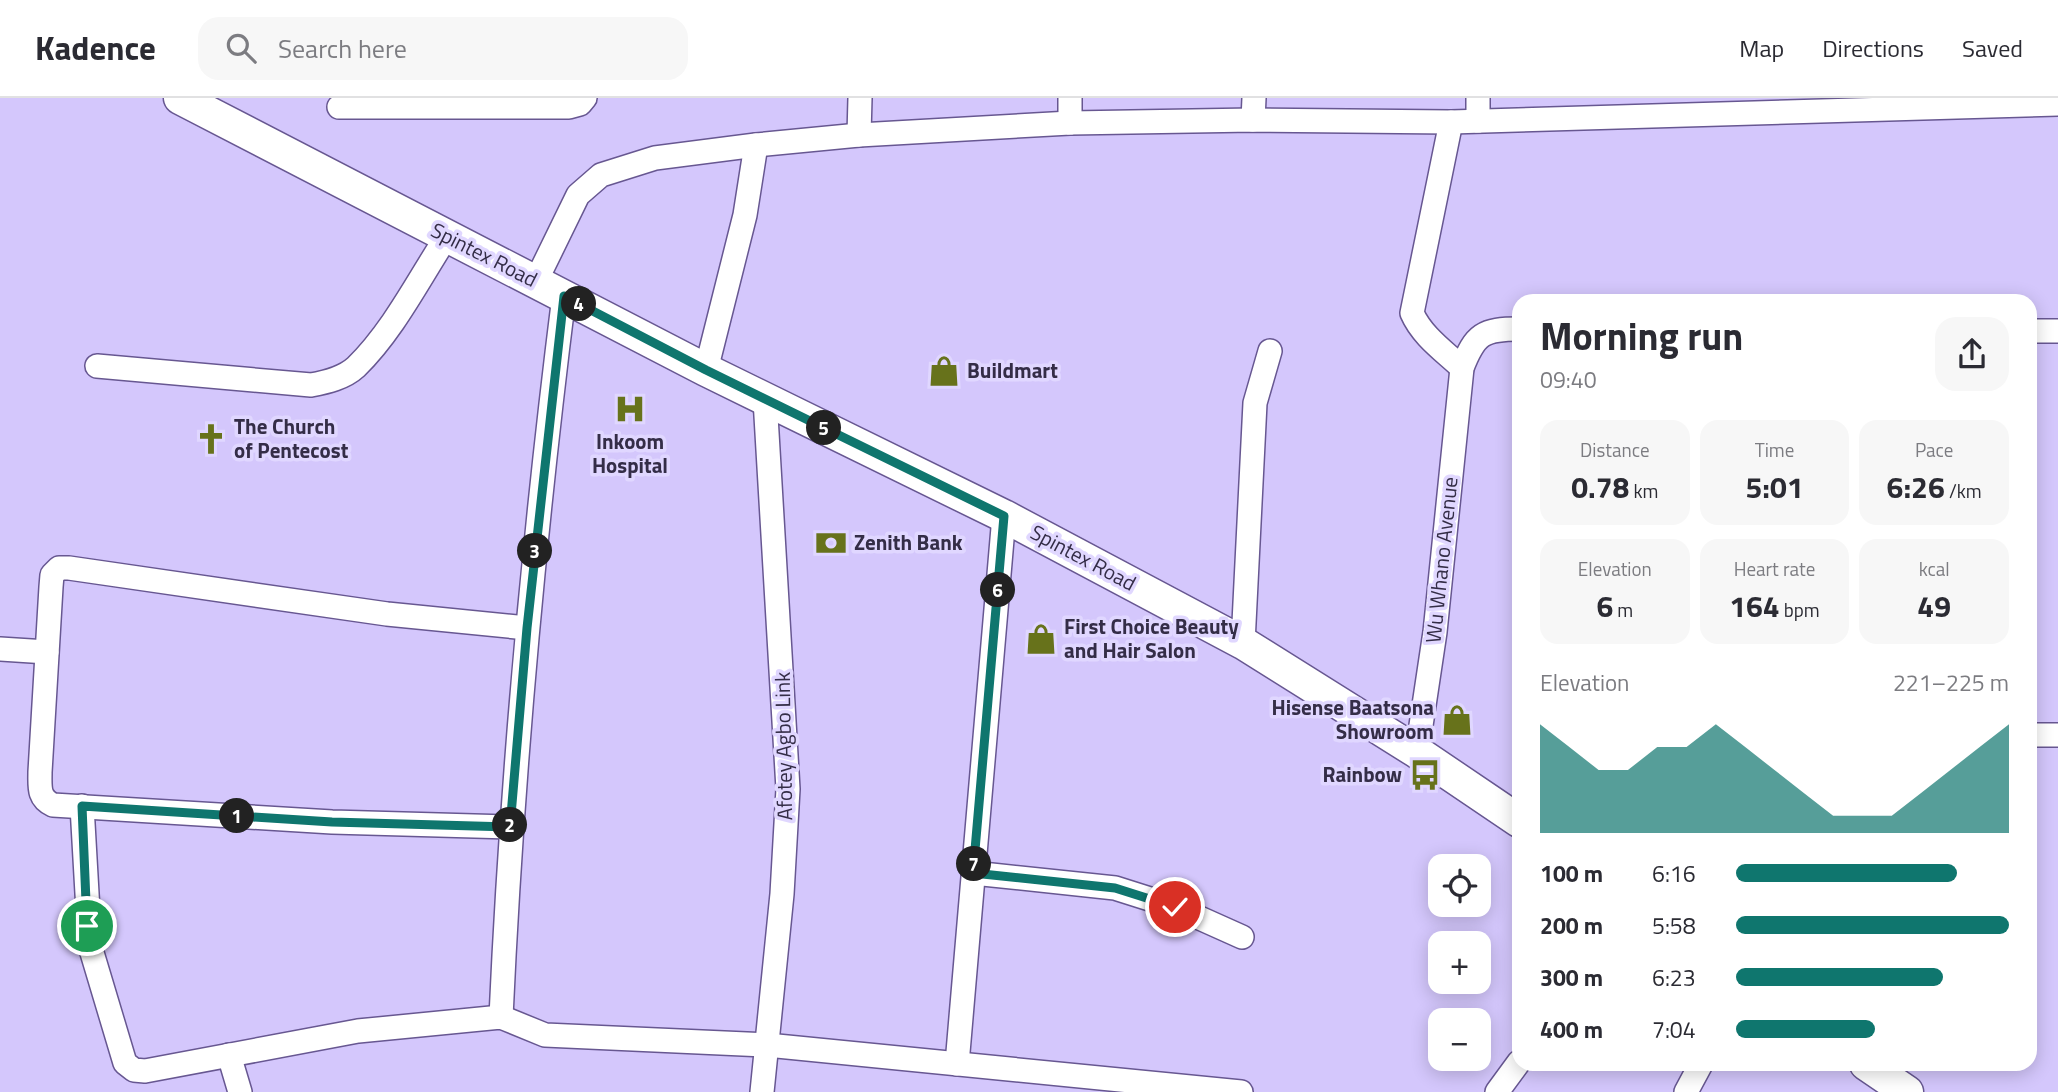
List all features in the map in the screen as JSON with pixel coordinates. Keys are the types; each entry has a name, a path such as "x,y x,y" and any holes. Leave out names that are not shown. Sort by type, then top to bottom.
{"main road":[{"name":"Spintex Road","path":"180,98 706,370 1004,516 1243,643 1417,752 1512,816"},
{"path":"1876,1071 1907,1092"}],"street":[{"path":"339,107 569,107 580,104 584,98"},
{"path":"859,135 860,98"},
{"path":"1070,98 1070,123"},
{"path":"536,281 578,195 601,175 655,158 756,145 859,135 1254,109 1451,122 1478,109 2058,104"},
{"path":"1451,122 1412,313 1417,324 1431,340 1462,368 1470,347 1485,332 1512,329"},
{"path":"706,370 745,215 756,145"},
{"path":"97,366 312,385 334,380 355,368 378,340 447,236"},
{"path":"501,1017 510,827 527,628 564,296"},
{"path":"2037,331 2058,331"},
{"path":"1243,643 1255,403 1270,351"},
{"name":"Wu Whano Avenue","path":"1417,752 1435,632 1462,368"},
{"name":"Afotey Agbo Link","path":"762,1092 782,894 788,789 765,399"},
{"path":"957,1064 1004,516"},
{"path":"510,827 332,822 53,805 45,801 40,793 52,575 59,568 387,614 527,628"},
{"path":"0,649 47,652"},
{"path":"2037,735 2058,735"},
{"path":"82,806 90,946 125,1063 134,1070 145,1071 358,1031 501,1017 545,1035 767,1045 1241,1092"},
{"path":"973,873 1115,888 1175,907 1242,937"},
{"path":"229,1055 240,1092"},
{"path":"1497,1092 1512,1071"},
{"path":"1686,1092 1697,1071"}],"place":[{"name":"Buildmart","path":"944,371"},
{"name":"Inkoom Hospital","path":"630,409"},
{"name":"The Church of Pentecost","path":"211,439"},
{"name":"Zenith Bank","path":"831,543"},
{"name":"First Choice Beauty and Hair Salon","path":"1041,639"},
{"name":"Hisense Baatsona Showroom","path":"1457,720"},
{"name":"Rainbow","path":"1425,775"}],"route":[{"path":"87,926 82,806 332,822 510,827 549,410 564,296 706,370 1004,516 973,873 1115,888 1175,907"}]}
